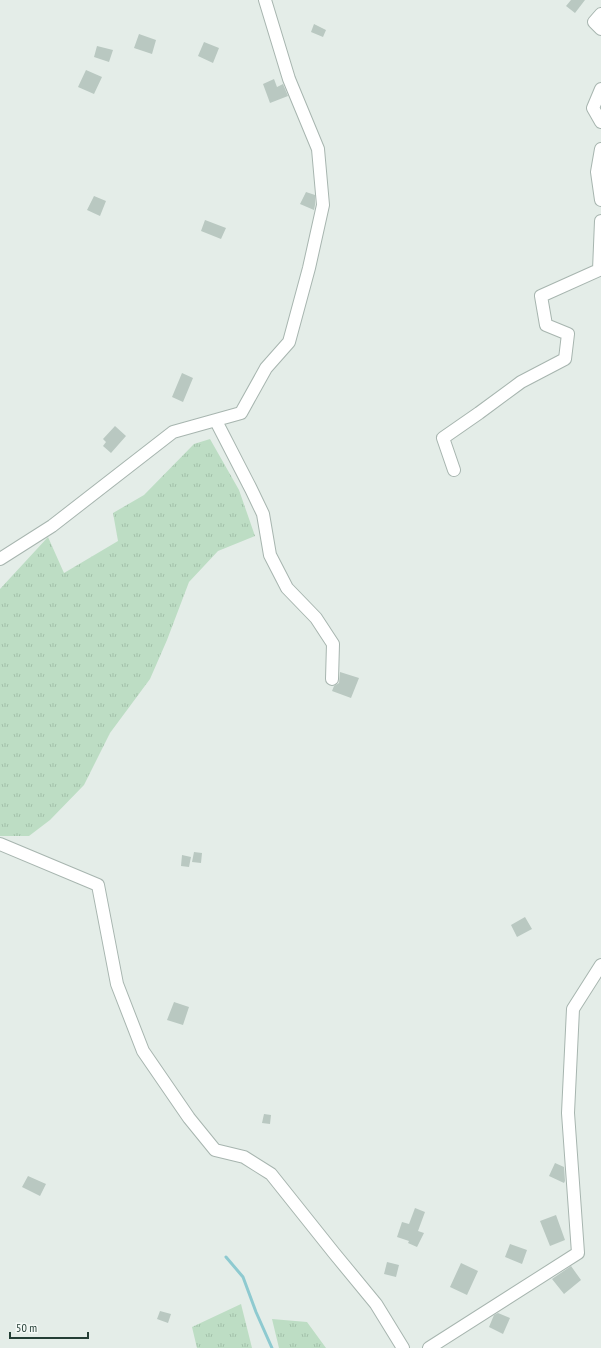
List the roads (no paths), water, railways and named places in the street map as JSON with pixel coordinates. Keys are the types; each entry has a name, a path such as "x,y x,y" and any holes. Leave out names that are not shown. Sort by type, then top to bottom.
{"street":[{"path":"0,559 52,526 173,432 241,413 266,368 289,342 309,268 323,205 318,149 289,79 265,0"},
{"path":"601,14 594,22 601,29"},
{"path":"601,89 593,108 601,122"},
{"path":"601,149 597,172 601,200"},
{"path":"454,470 443,438 520,382 565,359 568,334 546,325 541,296 599,270 601,221"},
{"path":"216,421 263,514 270,555 287,588 316,618 333,644 332,679"},
{"path":"0,844 98,885 117,984 143,1050 189,1118 215,1150 244,1157 271,1174 376,1304 403,1348"},
{"path":"429,1348 578,1253 568,1113 573,1009 601,965"}],"waterway":[{"path":"226,1257 243,1277 272,1348"}]}
